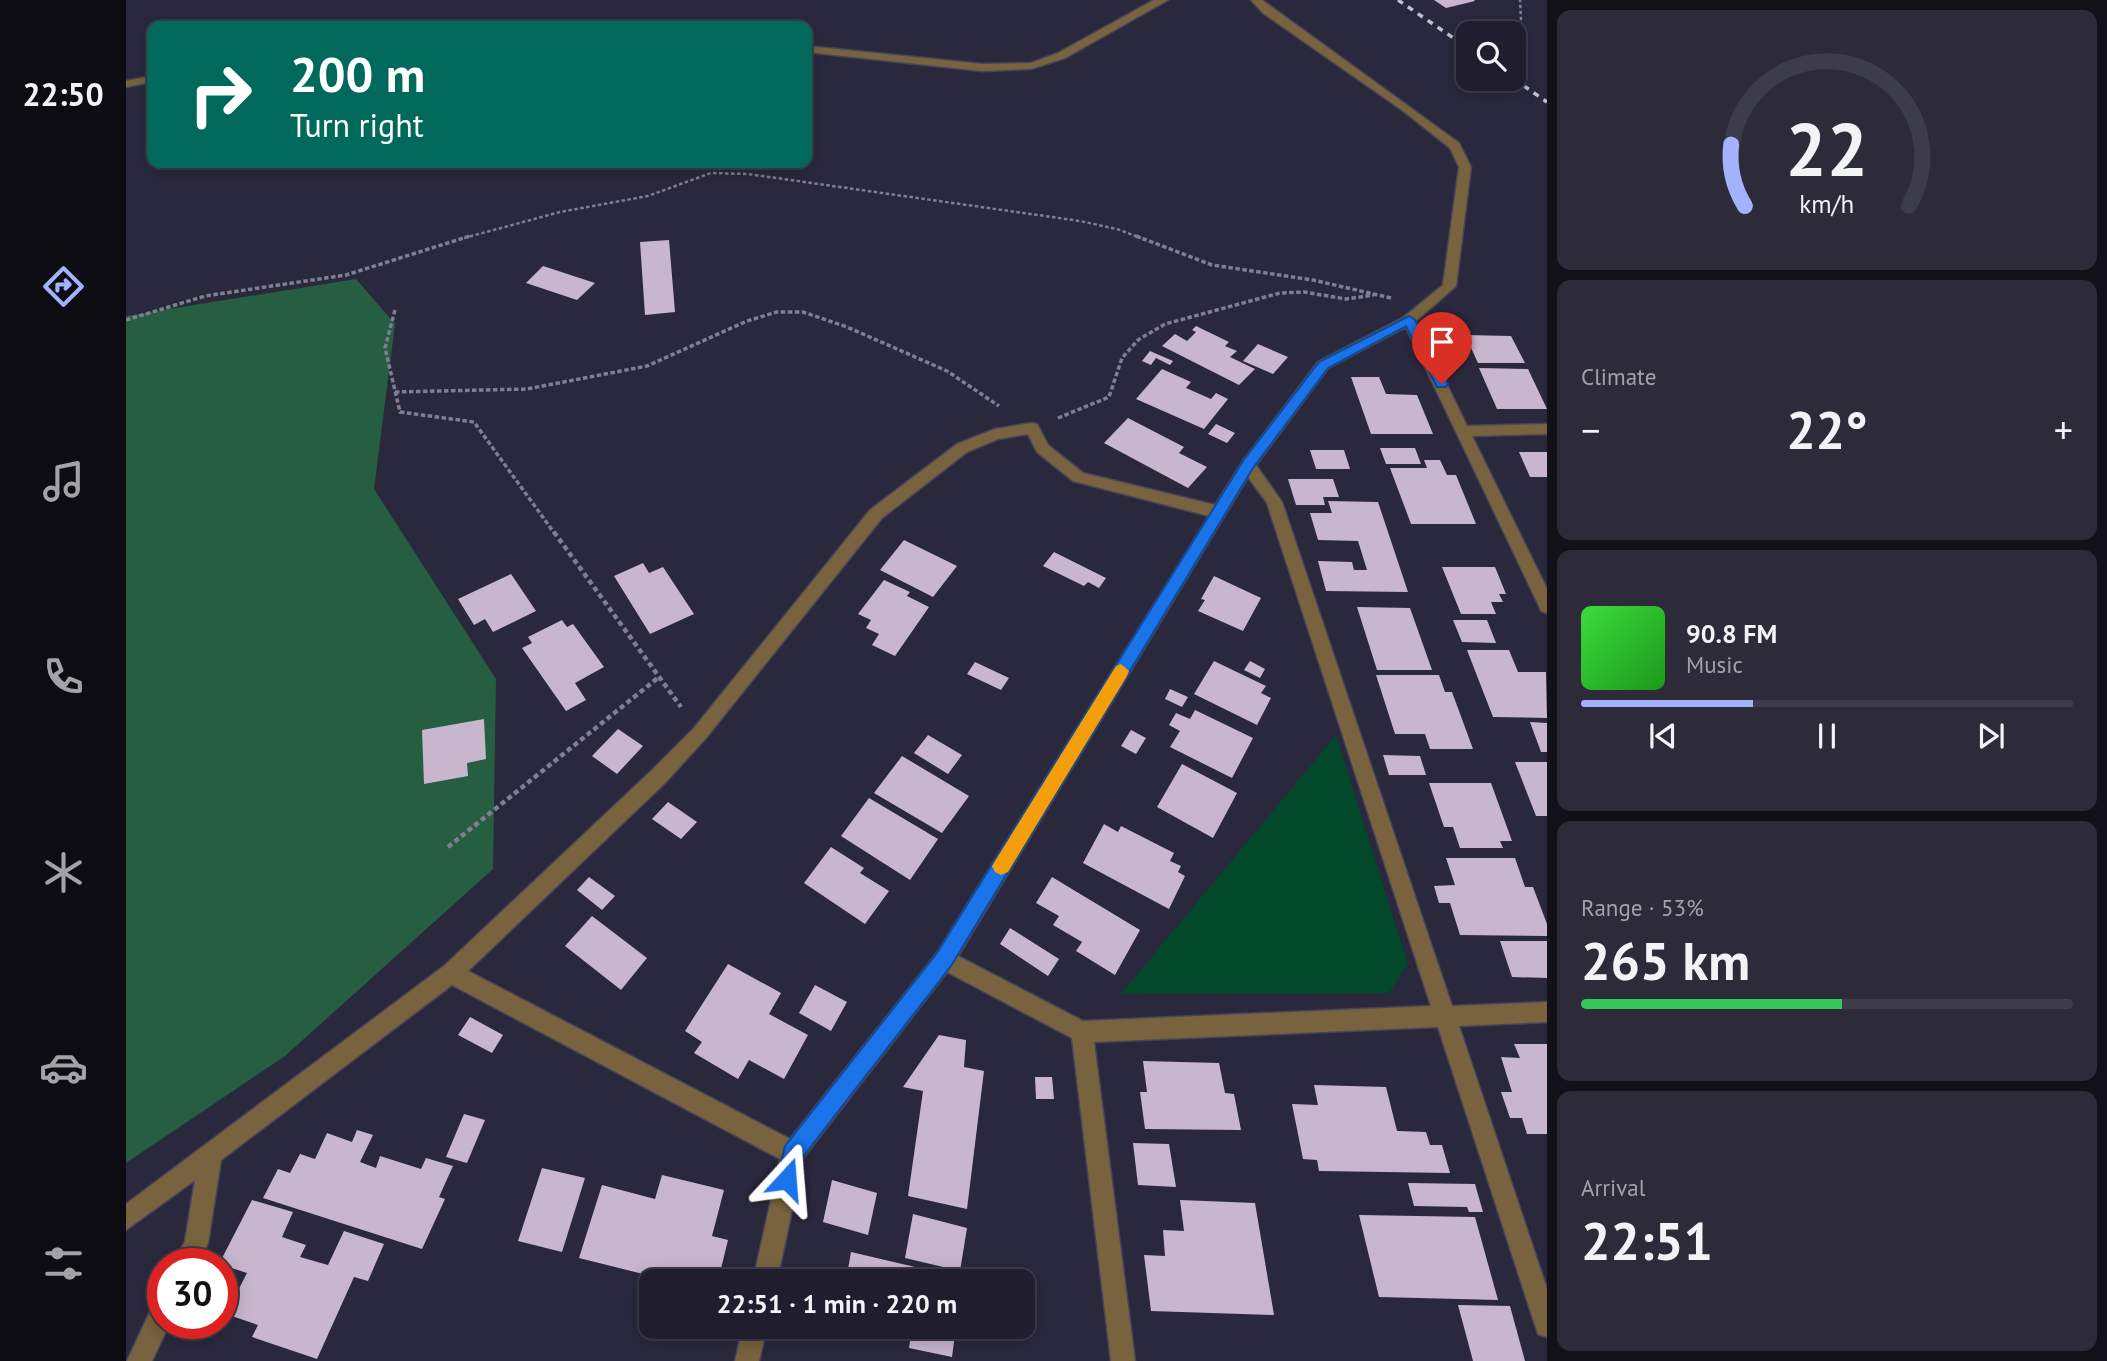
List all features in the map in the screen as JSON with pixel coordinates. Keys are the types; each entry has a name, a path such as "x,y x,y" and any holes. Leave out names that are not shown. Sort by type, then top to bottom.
{"street":[{"path":"812,50 971,66 1018,66 1044,62 1074,49 1139,8 1163,0"},
{"path":"768,1269 793,1153 944,960 1248,465 1323,365 1409,320 1449,286 1465,167 1455,146 1256,0"},
{"path":"126,84 147,80"},
{"path":"1409,320 1465,431 1547,606"},
{"path":"126,1218 451,973 658,777 700,733 876,514 962,447 995,434 1032,428 1042,448 1078,477 1218,512"},
{"path":"1465,431 1547,429"},
{"path":"1248,465 1274,502 1547,1325"},
{"path":"944,960 1082,1032 1547,1012"},
{"path":"451,973 793,1153"},
{"path":"1082,1032 1123,1361"},
{"path":"194,1248 211,1154"},
{"path":"139,1361 150,1339"},
{"path":"747,1361 752,1339"}],"path":[{"path":"1520,0 1521,21"},
{"path":"126,320 205,296 346,275 560,212 648,196 711,173 748,174 1080,221 1117,229 1212,265 1313,280 1426,306"},
{"path":"395,392 527,390 634,369 685,351 747,321 777,312 803,312 847,327 947,371 1032,428 1109,397 1122,358 1138,340 1166,324 1280,293 1304,292 1346,299 1378,295"},
{"path":"395,310 385,348 400,412 474,422 700,733"},
{"path":"447,848 659,677"}],"green space":[{"path":"356,279 395,324 374,489 496,679 493,869 285,1056 126,1163 126,316"},
{"path":"1336,735 1408,964 1389,993 1121,994"}],"building":[{"path":"1434,0 1474,0 1475,1 1446,8"},
{"path":"669,240 675,312 645,315 640,242"},
{"path":"543,266 595,283 577,300 526,283"},
{"path":"1196,326 1229,342 1225,346 1237,351 1230,357 1255,369 1239,385 1162,346 1175,334 1187,341 1196,332 1192,330"},
{"path":"1465,335 1511,336 1525,363 1478,363"},
{"path":"1258,344 1288,357 1273,374 1243,361"},
{"path":"1150,351 1173,361 1170,365 1156,358 1151,365 1142,361"},
{"path":"1479,368 1528,369 1547,409 1497,409"},
{"path":"1162,369 1191,382 1186,388 1211,399 1216,393 1228,399 1204,429 1136,399"},
{"path":"1351,377 1379,377 1386,394 1417,395 1433,434 1371,434"},
{"path":"1128,418 1184,447 1179,453 1207,467 1188,488 1104,443"},
{"path":"1216,424 1235,433 1227,443 1208,434"},
{"path":"1380,448 1415,448 1421,464 1386,464"},
{"path":"1310,450 1344,450 1350,469 1316,469"},
{"path":"1519,452 1547,452 1547,477 1530,477"},
{"path":"1424,460 1440,460 1447,475 1456,475 1476,524 1411,524 1390,468 1427,468"},
{"path":"1288,479 1333,479 1339,497 1323,497 1325,505 1296,505"},
{"path":"1328,501 1378,502 1408,592 1326,591 1318,561 1352,562 1354,570 1367,570 1358,541 1318,540 1310,513 1332,513"},
{"path":"904,540 957,566 933,597 880,570"},
{"path":"1054,552 1106,578 1099,588 1088,582 1084,586 1043,566"},
{"path":"643,563 649,573 663,567 694,614 650,634 614,576"},
{"path":"1442,567 1495,567 1506,594 1499,594 1503,602 1491,602 1496,614 1461,614"},
{"path":"511,574 536,611 493,632 485,619 474,625 458,599"},
{"path":"1214,576 1261,598 1243,631 1198,611 1205,600 1201,599"},
{"path":"884,580 910,592 907,596 929,607 895,656 872,645 879,634 866,628 871,620 858,614"},
{"path":"1357,607 1410,608 1432,670 1377,670"},
{"path":"562,620 567,627 573,624 604,667 575,683 586,700 566,711 522,648 532,643 528,637"},
{"path":"1453,620 1487,620 1496,643 1462,642"},
{"path":"1467,650 1509,650 1518,672 1546,672 1547,718 1493,717"},
{"path":"1214,661 1266,686 1261,693 1271,698 1257,725 1194,694"},
{"path":"1250,661 1265,669 1260,678 1244,670"},
{"path":"975,662 1009,678 1001,690 967,674"},
{"path":"1376,675 1439,675 1445,692 1452,692 1473,749 1430,749 1425,734 1395,734"},
{"path":"1170,689 1188,697 1182,707 1165,699"},
{"path":"1195,710 1253,738 1232,778 1170,747 1180,731 1169,725 1176,713 1190,719"},
{"path":"484,719 486,759 467,763 468,776 424,784 422,730"},
{"path":"1530,722 1547,723 1547,752 1541,752"},
{"path":"618,729 643,746 617,774 592,756"},
{"path":"1131,730 1146,738 1136,754 1121,746"},
{"path":"928,735 962,755 948,774 914,753"},
{"path":"1383,755 1420,756 1426,775 1389,775"},
{"path":"902,756 969,796 942,833 874,793"},
{"path":"1515,762 1547,762 1547,816 1536,816"},
{"path":"1182,764 1237,793 1213,838 1157,807"},
{"path":"1429,783 1491,783 1512,841 1500,841 1503,848 1460,848 1453,827 1444,827"},
{"path":"869,798 938,839 910,880 841,836"},
{"path":"668,802 697,822 681,839 652,819"},
{"path":"1104,824 1118,832 1121,826 1174,853 1170,861 1181,866 1178,872 1185,876 1169,909 1083,863"},
{"path":"831,847 864,868 860,873 889,891 865,924 804,883"},
{"path":"1446,858 1515,858 1525,887 1533,887 1547,924 1547,936 1460,935 1450,903 1439,903 1434,886 1455,885"},
{"path":"589,877 615,896 602,910 577,890"},
{"path":"1052,877 1140,930 1115,975 1076,951 1082,942 1053,925 1059,916 1036,903"},
{"path":"592,916 647,958 621,990 565,946"},
{"path":"1010,928 1059,959 1048,976 1000,944"},
{"path":"1500,941 1547,941 1547,978 1512,977"},
{"path":"728,964 781,993 769,1014 808,1035 784,1079 749,1060 738,1079 694,1053 702,1042 685,1031"},
{"path":"815,985 847,1002 831,1031 799,1013"},
{"path":"470,1017 503,1035 492,1053 458,1035"},
{"path":"939,1035 966,1040 964,1067 984,1071 967,1209 908,1196 923,1091 903,1087"},
{"path":"1514,1044 1547,1044 1547,1134 1527,1134 1522,1118 1510,1118 1501,1092 1512,1092 1501,1057 1520,1058"},
{"path":"1143,1061 1219,1063 1225,1093 1234,1094 1241,1130 1145,1129 1140,1092 1147,1092"},
{"path":"1035,1077 1052,1077 1054,1099 1036,1099"},
{"path":"1314,1085 1386,1087 1397,1131 1426,1132 1430,1145 1442,1145 1450,1173 1319,1171 1317,1160 1303,1159 1292,1104 1318,1105"},
{"path":"464,1114 485,1120 467,1163 446,1157"},
{"path":"357,1130 373,1135 360,1162 376,1168 380,1156 421,1169 426,1158 453,1166 439,1197 445,1199 422,1249 263,1198 278,1169 290,1173 300,1154 315,1159 327,1133 352,1142"},
{"path":"1133,1143 1169,1144 1176,1187 1138,1185"},
{"path":"542,1168 585,1178 562,1252 518,1241"},
{"path":"662,1175 724,1190 712,1236 728,1240 721,1269 639,1269 639,1273 579,1258 602,1185 655,1199"},
{"path":"832,1180 877,1193 868,1235 823,1222"},
{"path":"1408,1183 1475,1184 1483,1212 1469,1212 1467,1207 1414,1206"},
{"path":"252,1200 293,1212 282,1237 306,1245 300,1257 328,1265 344,1231 384,1244 368,1281 354,1277 317,1359 252,1337 258,1325 238,1318 238,1291 247,1273 238,1270 238,1248 227,1248"},
{"path":"1180,1200 1255,1203 1274,1315 1151,1311 1144,1255 1165,1256 1163,1230 1184,1231"},
{"path":"913,1214 967,1228 960,1269 905,1258"},
{"path":"1359,1215 1475,1217 1498,1300 1379,1297"},
{"path":"851,1252 924,1269 848,1269"},
{"path":"1458,1305 1510,1306 1525,1361 1473,1361"},
{"path":"910,1339 954,1339 952,1357 909,1348"}],"railway":[{"path":"1398,0 1456,40"},
{"path":"1526,87 1547,102"}],"slow traffic":[{"path":"1001,866 1121,671"}],"route":[{"path":"787,1179 793,1153 944,960 1248,465 1323,365 1409,320 1442,384"}]}
